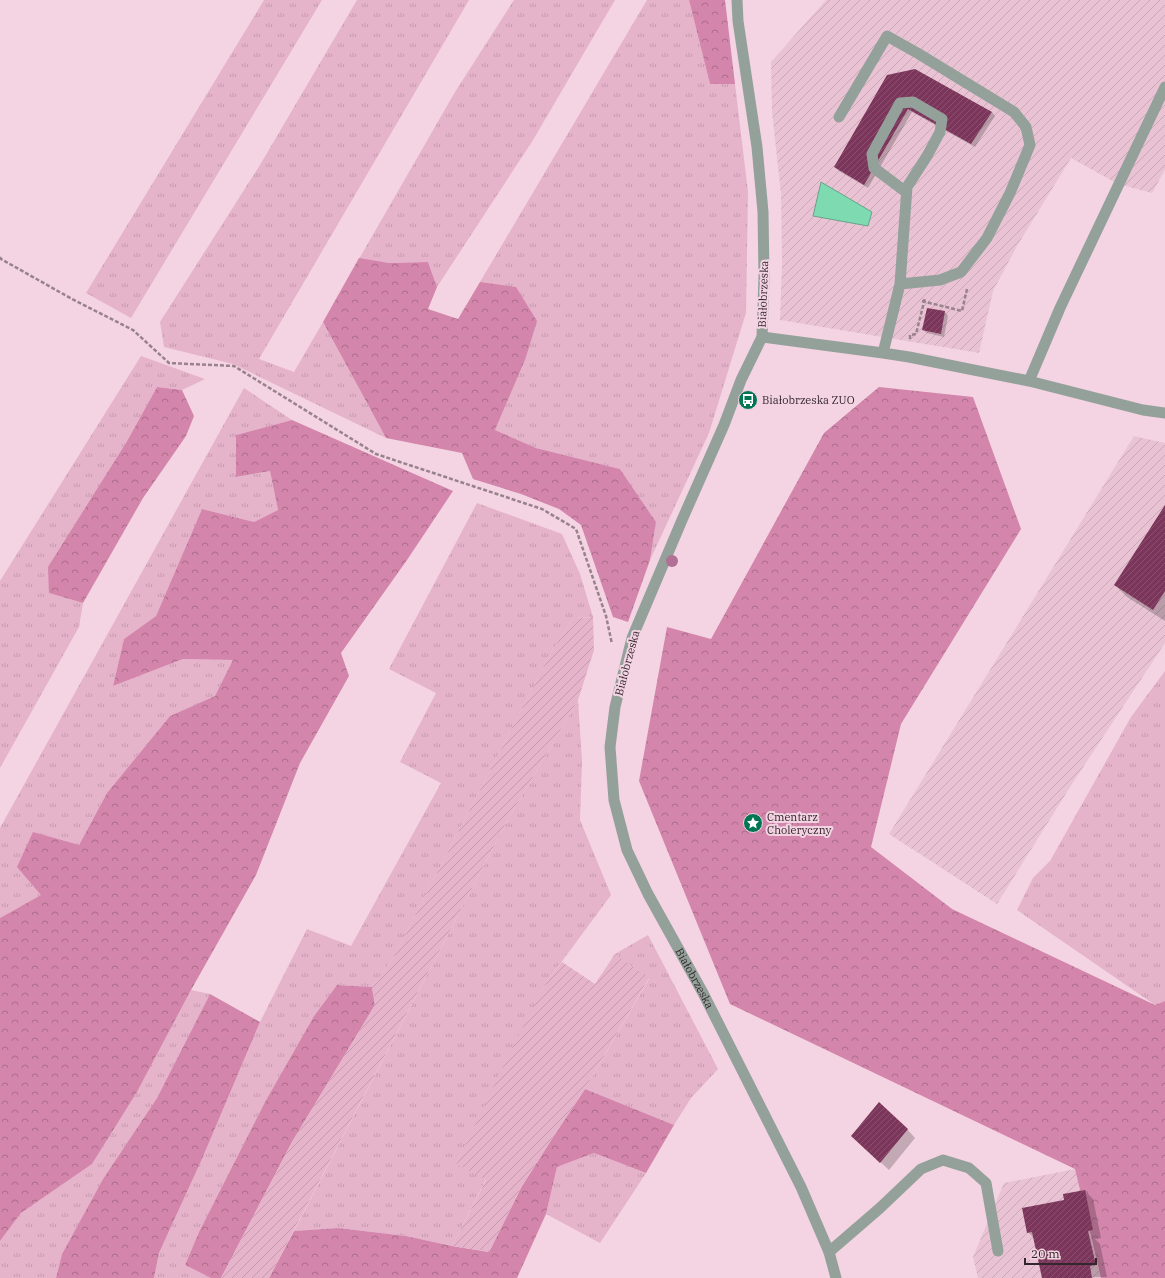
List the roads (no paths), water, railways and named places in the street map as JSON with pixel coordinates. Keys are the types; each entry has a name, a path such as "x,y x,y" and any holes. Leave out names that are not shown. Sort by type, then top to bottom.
{"street":[{"name":"Białobrzeska","path":"737,0 740,36 757,147 763,212 764,276 762,337 741,380 724,425 632,638 615,707 610,747 614,800 627,850 648,894 703,993 801,1187 829,1252 836,1278"},
{"path":"839,117 887,36 1014,112 1026,127 1030,146 1010,193 987,238 961,272 940,280 900,284"},
{"path":"1029,381 1063,301 1165,87"},
{"path":"882,353 900,284 907,187 927,156 940,132 942,119 913,102 900,104 872,154 874,168 906,192"},
{"path":"762,337 882,353 1029,381 1143,410 1165,413"},
{"path":"829,1252 880,1208 921,1169 943,1160 969,1168 986,1183 998,1251"}],"place":[{"name":"Białobrzeska ZUO","path":"748,400"},
{"name":"Cmentarz Choleryczny","path":"753,823"}]}
